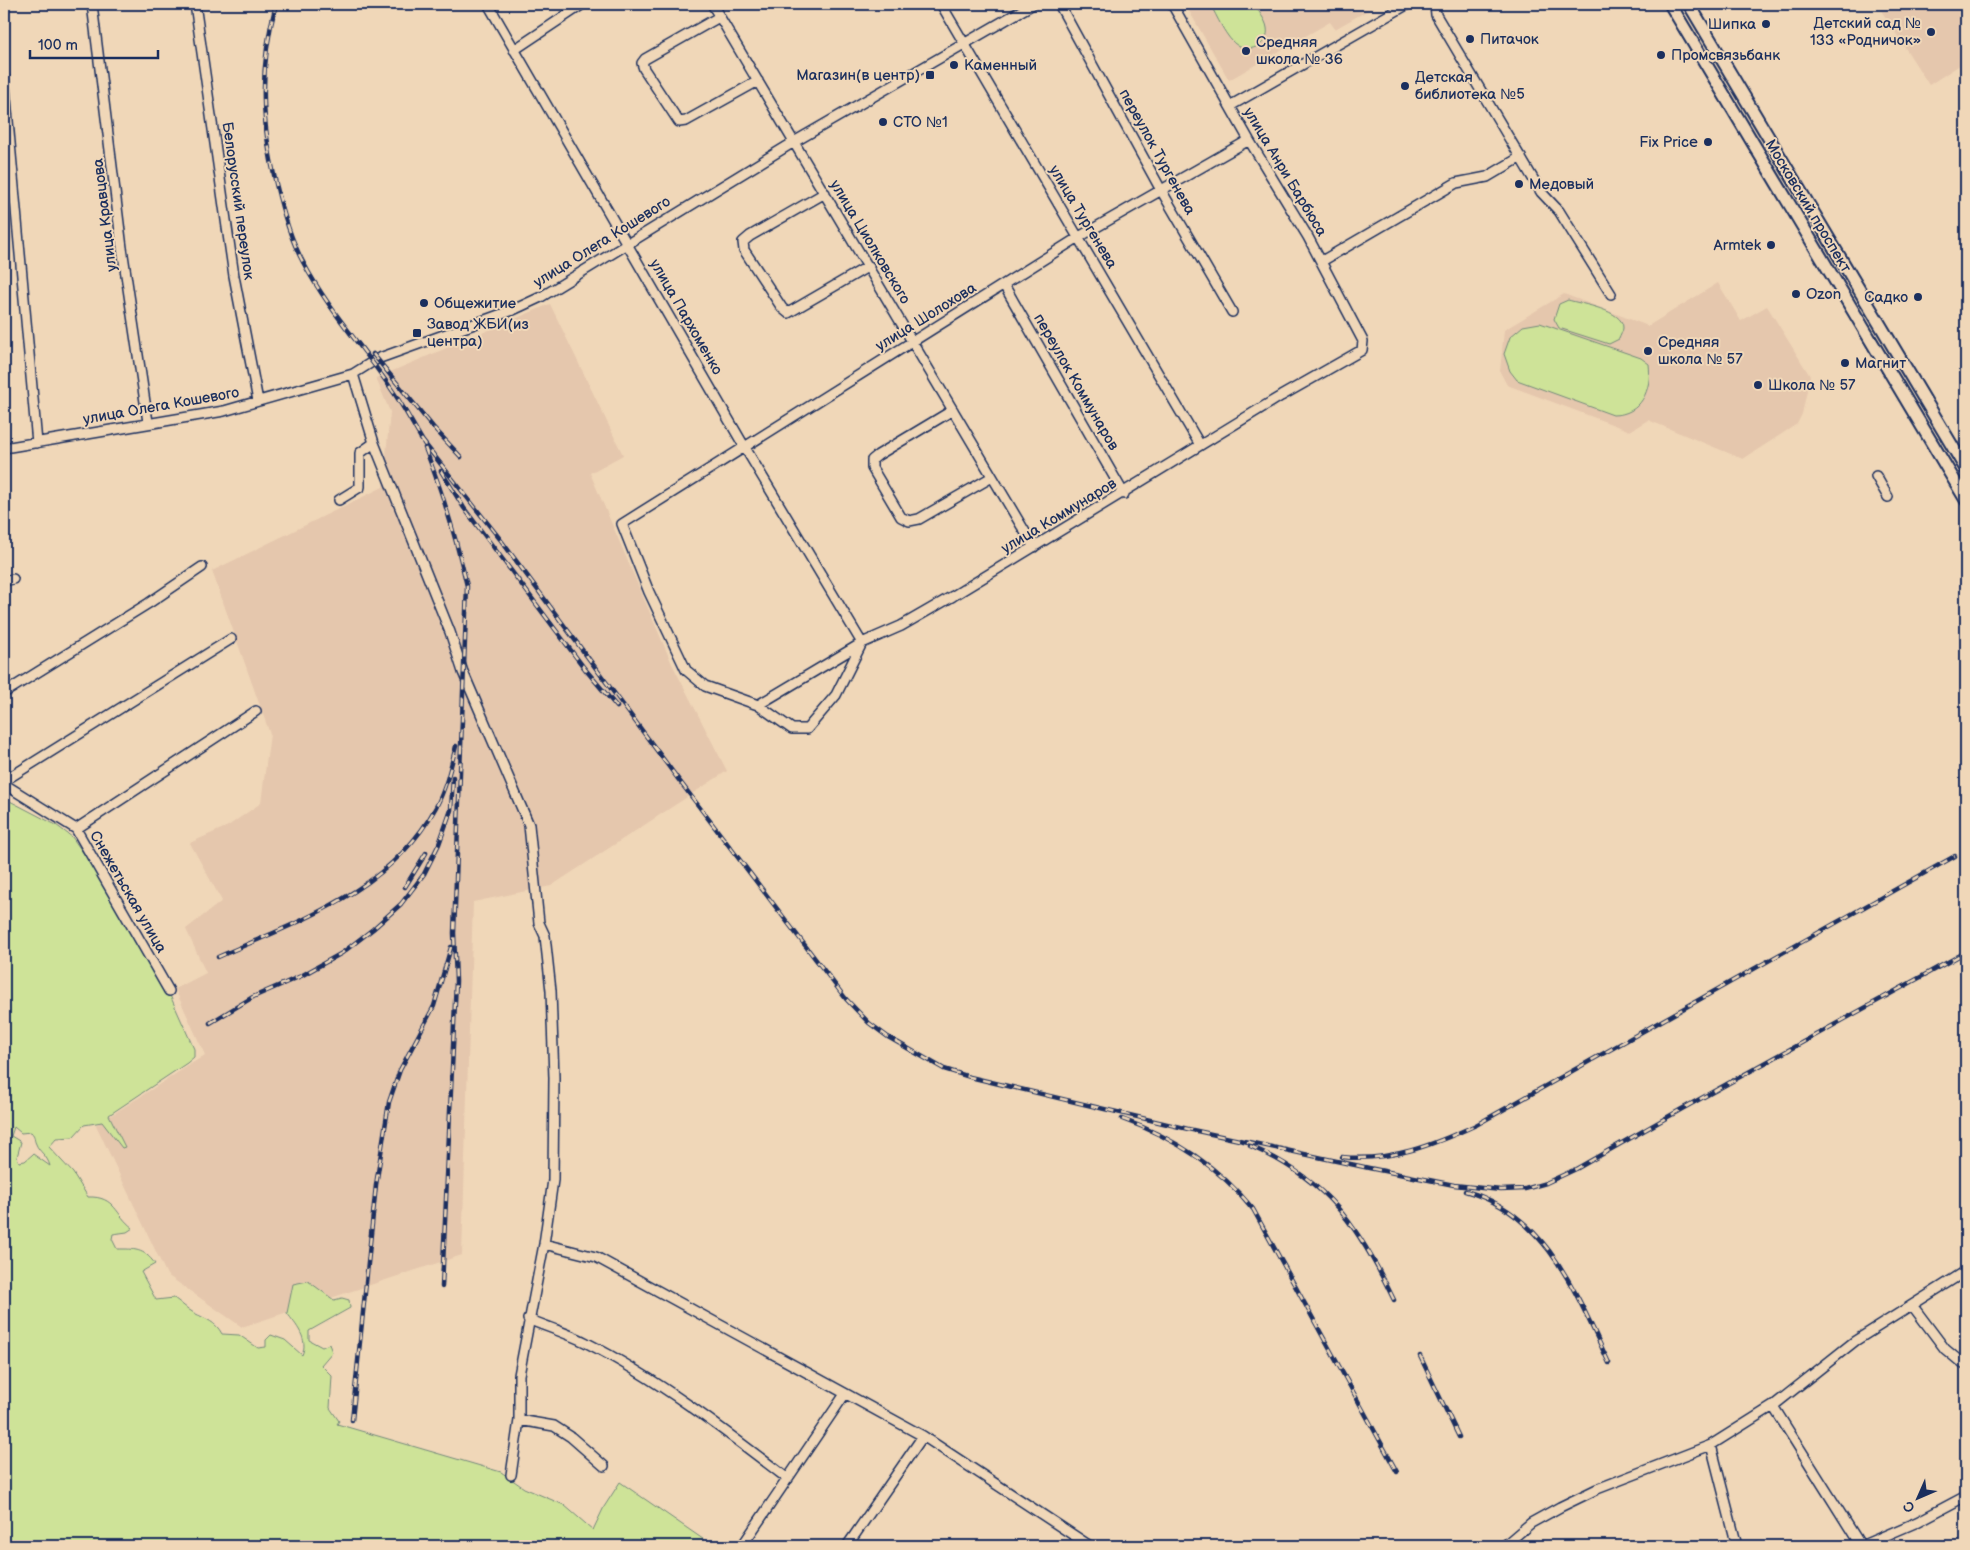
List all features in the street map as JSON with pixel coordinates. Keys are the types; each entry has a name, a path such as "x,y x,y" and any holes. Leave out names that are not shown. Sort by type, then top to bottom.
{"main road":[{"name":"Московский проспект","path":"1670,4 1966,500"},
{"name":"Московский проспект","path":"1689,4 1965,467"},
{"path":"1951,474 1965,467"}],"street":[{"name":"улица Кравцова","path":"92,4 122,248 148,422"},
{"name":"Белорусский переулок","path":"195,4 234,276 258,401"},
{"name":"улица Пархоменко","path":"488,4 744,446 862,643"},
{"path":"514,50 583,4"},
{"name":"улица Циолковского","path":"712,4 1034,547"},
{"name":"улица Тургенева","path":"941,4 1079,236 1200,445"},
{"name":"улица Олега Кошевого","path":"4,448 148,422 188,418 258,401 353,374 377,359 512,310 534,300 794,142 1033,4"},
{"name":"переулок Тургенева","path":"1059,4 1161,190 1232,312"},
{"name":"улица Анри Барбюса","path":"1172,4 1249,140 1322,261 1363,341 1362,350 1355,354"},
{"path":"1230,106 1408,4"},
{"path":"1435,4 1436,15 1541,192 1559,211 1611,294"},
{"path":"719,16 645,59 642,63 644,69 678,122 686,121 758,81"},
{"path":"4,76 37,443"},
{"name":"улица Шолохова","path":"758,705 705,686 686,670 649,592 622,524 1079,236 1249,140"},
{"path":"1322,261 1456,184 1487,177 1521,157"},
{"path":"825,193 750,236 743,242 744,250 782,308 788,313 868,266"},
{"name":"переулок Коммунаров","path":"1004,285 1124,494"},
{"name":"улица Коммунаров","path":"758,705 862,643 901,626 1124,494 1281,396 1355,354"},
{"path":"353,374 374,443 450,632 463,672 528,824 539,923 545,936 551,991 553,1049 553,1180 544,1244 528,1319 519,1375 518,1420 511,1475"},
{"path":"953,410 872,460 872,468 900,517 909,521 919,519 992,477"},
{"path":"339,500 360,487 360,453 374,443"},
{"path":"1876,476 1888,497"},
{"path":"4,693 149,604 202,567"},
{"path":"4,581 13,579"},
{"name":"Снежетьская улица","path":"168,991 76,830 4,782 231,639"},
{"path":"758,705 792,729 807,729 836,695 862,643"},
{"path":"76,830 256,711"},
{"path":"544,1244 596,1257 923,1436 1090,1546"},
{"path":"1504,1546 1531,1523 1560,1507 1597,1490 1711,1446 1773,1406 1855,1341 1966,1271"},
{"path":"1912,1305 1944,1349 1963,1364"},
{"path":"528,1319 584,1341 639,1371 711,1420 788,1479"},
{"path":"742,1546 845,1394"},
{"path":"1773,1406 1861,1546 1917,1522 1966,1496"},
{"path":"518,1420 554,1426 604,1466"},
{"path":"847,1546 923,1436"},
{"path":"1711,1446 1737,1546"}],"shaded area":[{"name":"Средняя школа № 36","path":"1185,4 1379,4 1335,29 1330,22 1229,80"},
{"name":"Детский сад № 133 «Родничок»","path":"1877,4 1966,4 1966,61 1929,85"},
{"name":"Средняя школа № 57","path":"1718,283 1741,321 1767,306 1810,376 1802,414 1797,424 1743,459 1648,420 1630,431 1507,385 1500,372 1504,330 1564,294 1648,326"},
{"path":"550,304 623,455 590,473 672,664 727,771 551,886 473,902 462,1255 242,1327 167,1275 96,1125 205,1055 175,989 206,973 186,929 222,901 190,843 228,826 261,803 270,734 212,571 383,487 390,412 376,378"}],"green space":[{"path":"1210,4 1254,4 1264,19 1267,28 1266,38 1254,48 1248,49 1238,46 1226,33"},
{"path":"1568,300 1601,309 1617,317 1623,328 1619,339 1609,344 1559,328 1554,319 1559,304"},
{"path":"1540,323 1641,358 1649,364 1649,383 1643,399 1631,411 1613,415 1517,380 1510,371 1504,354 1510,337 1523,326"},
{"path":"4,798 56,825 72,837 134,925 160,973 194,1049 194,1057 187,1063 109,1115 125,1147 122,1148 102,1122 84,1125 73,1137 57,1138 49,1147 73,1173 88,1197 110,1203 133,1228 127,1232 113,1234 112,1239 117,1249 138,1250 147,1255 155,1264 141,1272 156,1300 174,1298 191,1311 214,1324 222,1334 239,1335 258,1348 266,1347 266,1340 271,1335 285,1340 302,1355 304,1349 303,1338 298,1327 287,1313 293,1284 308,1281 334,1300 342,1298 349,1300 350,1308 309,1331 309,1340 322,1347 329,1344 332,1352 321,1365 332,1376 330,1408 339,1421 337,1424 501,1472 524,1488 564,1505 593,1530 604,1507 620,1482 713,1546 4,1546","holes":["14,1127 21,1133 31,1132 33,1134 37,1147 50,1166 33,1154 25,1161 19,1162 17,1157 21,1142 11,1136"]}],"railway":[{"path":"276,4 267,52 264,101 271,161 288,227 303,262 323,295 381,374 425,445"},
{"path":"373,354 433,427 461,457"},
{"path":"421,439 500,539 678,779 846,999 869,1023 888,1037 944,1069 970,1077 1188,1129 1369,1168 1454,1185 1501,1190 1525,1189 1546,1183 1576,1169 1966,952"},
{"path":"425,448 449,516 467,586 454,933 456,981 442,1287"},
{"path":"441,471 464,508 585,669 617,707"},
{"path":"218,957 311,916 341,900 369,882 394,861 417,836 440,800 456,746"},
{"path":"210,1023 253,997 301,976 342,953 401,904 424,874 439,844 451,810 453,777"},
{"path":"405,887 426,853"},
{"path":"1342,1157 1377,1157 1411,1150 1444,1139 1476,1125 1955,856"},
{"path":"352,1420 376,1185 389,1102 400,1070 434,1006 451,947"},
{"path":"1122,1119 1141,1126 1194,1155 1225,1180 1253,1209 1397,1472"},
{"path":"1250,1146 1277,1159 1300,1174 1338,1208 1368,1250 1394,1300"},
{"path":"1465,1191 1493,1202 1517,1217 1537,1237 1555,1259 1570,1284 1609,1363"},
{"path":"1420,1356 1459,1437"}],"place":[{"name":"Шипка","path":"1766,24"},
{"name":"Детский сад № 133 «Родничок»","path":"1931,32"},
{"name":"Питачок","path":"1470,39"},
{"name":"Средняя школа № 36","path":"1246,51"},
{"name":"Промсвязьбанк","path":"1661,55"},
{"name":"Каменный","path":"954,65"},
{"name":"Магазин(в центр)","path":"930,75"},
{"name":"Детская библиотека №5","path":"1405,86"},
{"name":"СТО №1","path":"883,122"},
{"name":"Fix Price","path":"1708,142"},
{"name":"Медовый","path":"1519,184"},
{"name":"Armtek","path":"1771,245"},
{"name":"Ozon","path":"1796,294"},
{"name":"Садко","path":"1918,297"},
{"name":"Общежитие","path":"424,303"},
{"name":"Завод ЖБИ(из центра)","path":"417,333"},
{"name":"Средняя школа № 57","path":"1648,351"},
{"name":"Магнит","path":"1845,363"},
{"name":"Школа № 57","path":"1758,385"}]}
